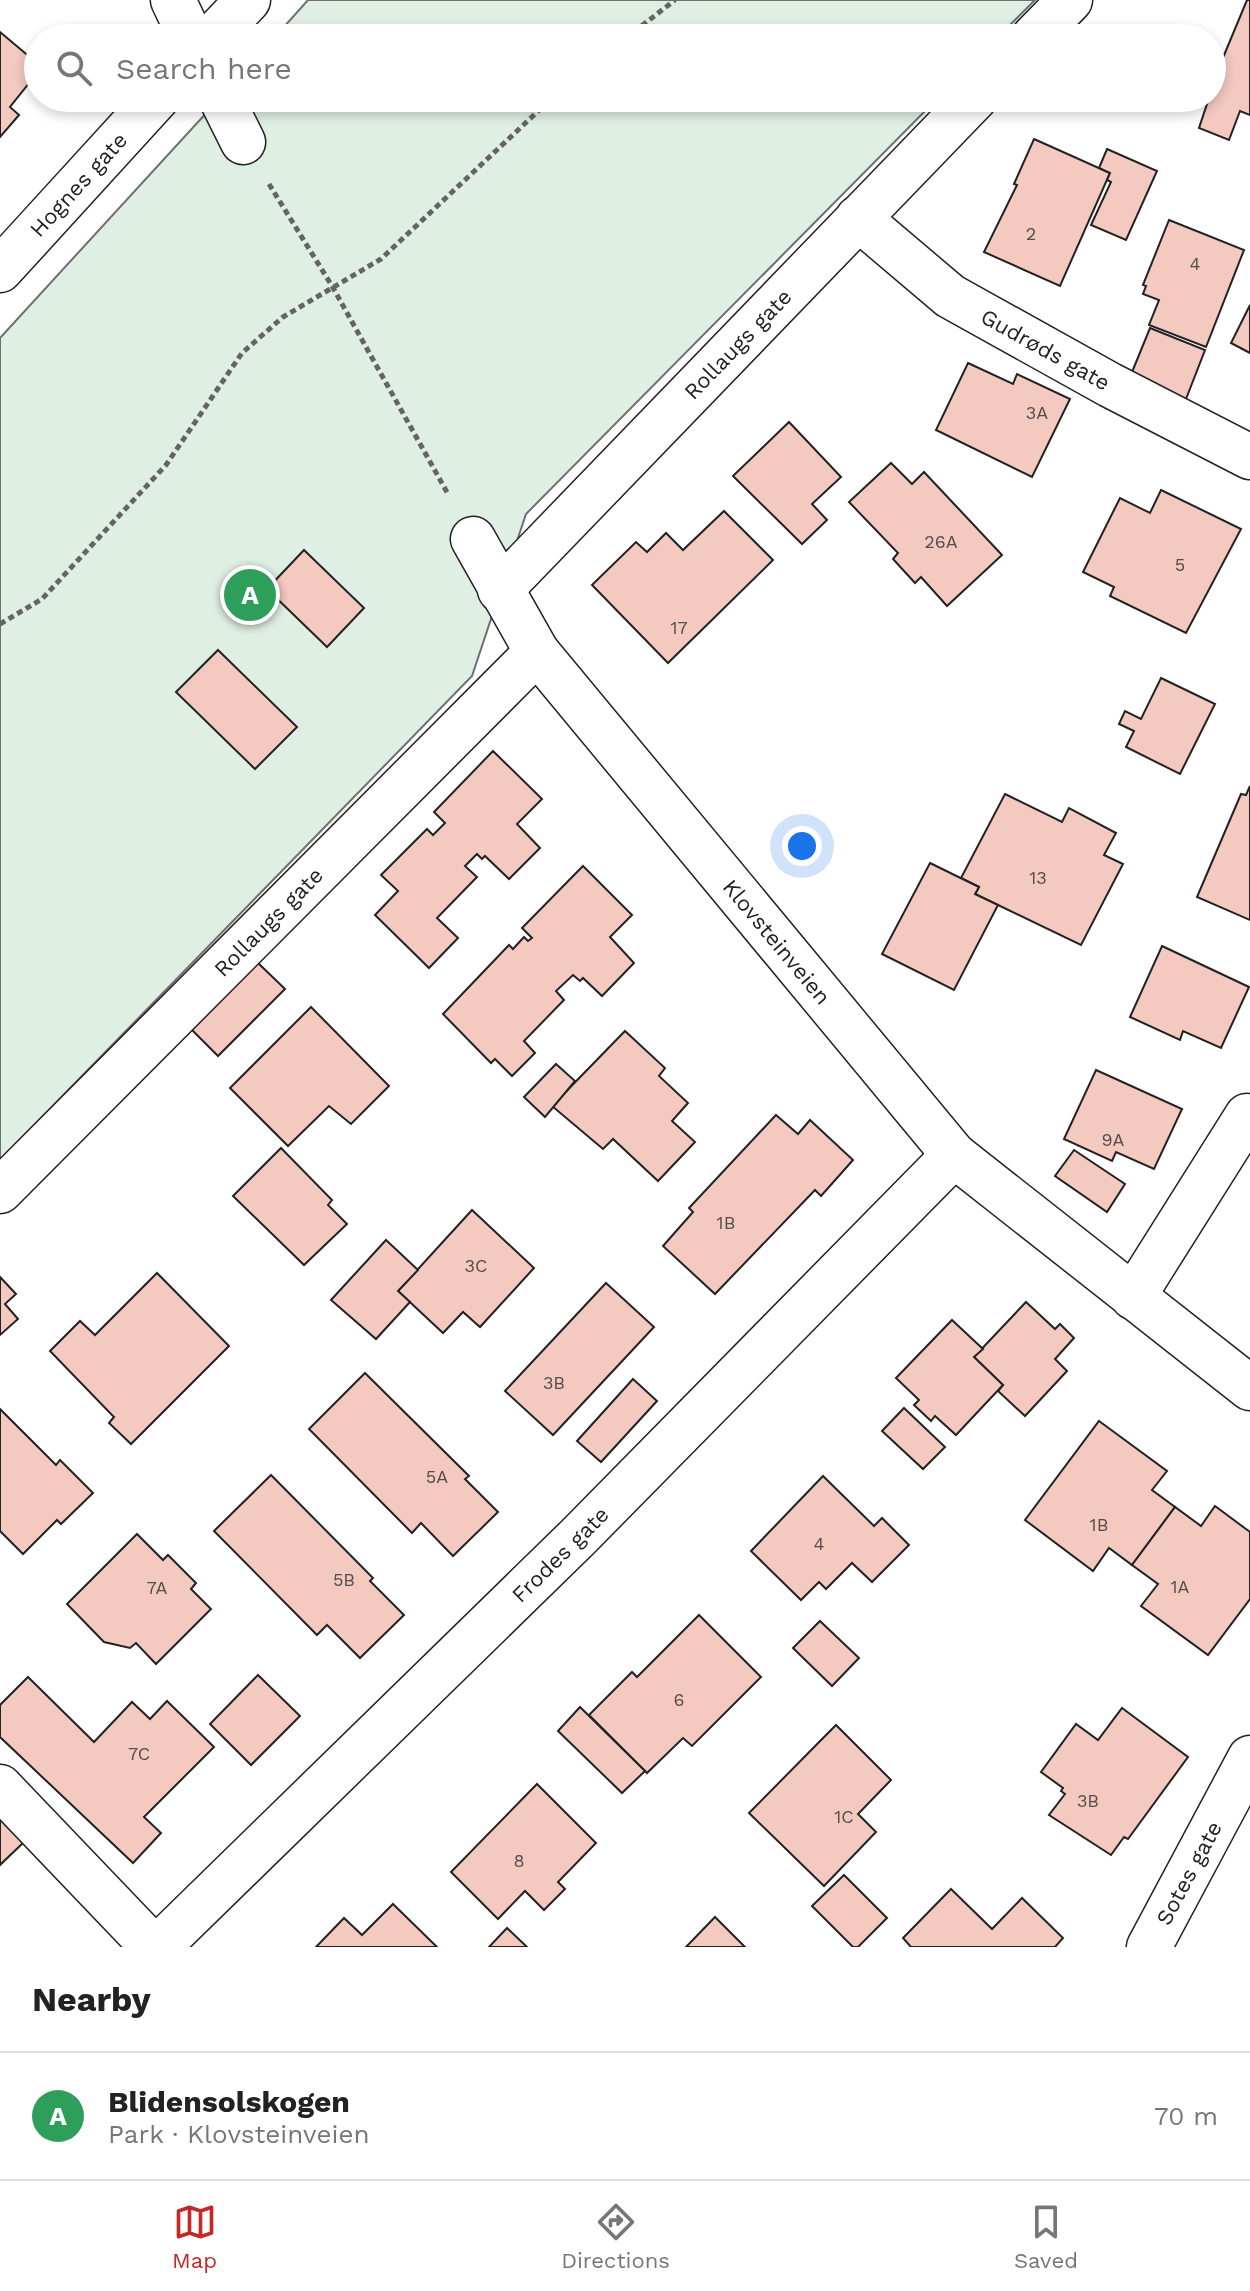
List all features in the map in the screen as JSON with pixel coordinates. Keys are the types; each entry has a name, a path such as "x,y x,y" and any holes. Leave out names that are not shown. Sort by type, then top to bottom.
{"street":[{"path":"173,0 184,24"},
{"path":"225,24 248,0"},
{"path":"1047,24 1070,0"},
{"name":"Hognes gate","path":"0,270 144,112"},
{"path":"228,112 243,142"},
{"name":"Rollaugs gate","path":"500,590 961,112"},
{"name":"Gudrøds gate","path":"858,218 950,296 1110,385 1250,457"},
{"name":"Klovsteinveien","path":"473,539 537,652 954,1155 1250,1388"},
{"name":"Rollaugs gate","path":"0,1191 537,652"},
{"path":"1133,1297 1247,1116"},
{"name":"Frodes gate","path":"155,1947 578,1537 954,1155"},
{"name":"Sotes gate","path":"1149,1947 1250,1758"},
{"path":"0,1787 155,1947"}],"path":[{"path":"644,24 675,0"},
{"path":"0,624 42,599 166,465 242,353 283,317 381,259 537,112"},
{"path":"243,142 332,286 473,539"}],"green space":[{"path":"308,0 1035,0 1011,24 287,24"},
{"path":"207,112 924,112 526,514 472,676 0,1160 0,338"}],"building":[{"path":"1247,0 1250,0 1250,115 1240,111 1229,140 1199,128 1204,112 1226,112 1226,50"},
{"path":"0,32 24,52 24,90 10,107 19,115 0,137"},
{"path":"1034,139 1110,173 1060,286 984,252 1017,185 1014,184"},
{"path":"1107,149 1157,171 1126,240 1091,225 1111,182 1107,180 1110,173 1099,168"},
{"path":"1169,220 1244,250 1206,347 1149,325 1159,300 1143,294 1146,286 1143,285"},
{"path":"1250,305 1250,353 1231,343"},
{"path":"1150,328 1205,350 1186,399 1130,377"},
{"path":"968,363 1013,384 1017,374 1070,399 1032,477 936,430"},
{"path":"789,422 841,477 812,504 827,520 802,544 733,476"},
{"path":"891,463 912,484 924,472 1002,555 947,606 921,577 915,583 893,559 898,553 849,502"},
{"path":"1161,490 1241,529 1186,633 1110,596 1114,587 1083,572 1120,498 1150,513"},
{"path":"724,511 773,560 668,663 592,585 636,542 647,552 666,533 683,550"},
{"path":"304,550 364,608 327,647 267,589"},
{"path":"218,650 297,727 255,769 176,692"},
{"path":"1161,678 1215,704 1180,774 1126,747 1134,731 1119,724 1125,711 1141,719"},
{"path":"493,751 542,799 517,824 540,848 509,879 485,856 482,859 477,854 465,866 477,877 437,918 458,938 429,968 375,915 398,891 381,875 427,829 433,835 445,823 434,812"},
{"path":"1250,786 1250,920 1197,897 1241,794 1246,795"},
{"path":"1005,794 1062,822 1069,808 1116,833 1104,855 1123,864 1081,945 975,894 979,887 961,878"},
{"path":"930,863 979,887 975,894 998,905 954,990 882,954"},
{"path":"583,866 632,915 610,937 634,963 602,996 583,978 580,981 573,975 556,991 564,1000 524,1041 535,1053 512,1076 495,1059 491,1063 443,1014 509,945 513,949 524,937 528,941 532,938 522,928"},
{"path":"1162,946 1249,987 1221,1048 1183,1031 1180,1040 1130,1017"},
{"path":"256,961 285,989 218,1056 190,1028"},
{"path":"311,1007 389,1086 351,1124 329,1106 288,1146 230,1088"},
{"path":"625,1031 665,1068 659,1076 688,1103 672,1121 695,1142 658,1181 613,1139 603,1149 552,1106"},
{"path":"556,1064 575,1081 545,1117 524,1097"},
{"path":"1096,1070 1182,1109 1154,1169 1116,1152 1112,1161 1064,1139"},
{"path":"776,1115 798,1134 810,1120 853,1160 821,1196 815,1190 715,1294 663,1246 693,1212 689,1208"},
{"path":"281,1148 332,1200 328,1205 347,1224 304,1265 233,1196"},
{"path":"1074,1150 1125,1184 1107,1212 1055,1176"},
{"path":"472,1210 534,1268 480,1327 463,1312 443,1333 398,1291"},
{"path":"386,1240 418,1270 398,1291 410,1302 376,1339 331,1300"},
{"path":"157,1273 229,1346 131,1444 109,1423 114,1417 50,1351 80,1321 95,1335"},
{"path":"0,1277 16,1294 5,1304 18,1319 0,1335"},
{"path":"606,1283 654,1327 553,1435 505,1391"},
{"path":"1026,1302 1055,1329 1060,1324 1074,1338 1055,1359 1067,1371 1025,1416 998,1391 1003,1385 974,1357"},
{"path":"952,1320 983,1349 974,1357 1003,1385 956,1435 935,1416 931,1421 914,1405 919,1400 896,1378"},
{"path":"365,1373 469,1476 465,1479 498,1512 453,1556 421,1523 412,1533 309,1429"},
{"path":"633,1379 657,1401 601,1462 577,1441"},
{"path":"904,1408 945,1447 923,1469 882,1431"},
{"path":"0,1409 56,1465 60,1460 93,1493 61,1524 57,1520 23,1554 0,1531"},
{"path":"1099,1421 1167,1471 1152,1490 1175,1507 1132,1565 1109,1548 1093,1571 1025,1520"},
{"path":"271,1475 373,1578 370,1581 404,1615 360,1658 327,1625 317,1635 214,1531"},
{"path":"823,1476 874,1526 882,1518 909,1545 872,1582 852,1563 826,1589 819,1582 801,1600 751,1551"},
{"path":"1215,1506 1250,1532 1250,1599 1208,1655 1141,1606 1158,1584 1132,1565 1175,1507 1201,1526"},
{"path":"137,1534 163,1560 168,1555 196,1583 191,1589 211,1609 156,1664 136,1643 130,1648 104,1642 67,1604"},
{"path":"699,1615 761,1677 692,1746 683,1738 647,1773 589,1715 632,1672 637,1677"},
{"path":"820,1621 859,1658 832,1686 793,1648"},
{"path":"258,1675 300,1716 251,1765 210,1724"},
{"path":"28,1677 94,1742 132,1702 150,1719 167,1701 214,1747 144,1817 161,1833 133,1863 0,1737 0,1705"},
{"path":"580,1707 645,1771 622,1793 558,1731"},
{"path":"1122,1708 1188,1757 1128,1839 1124,1837 1111,1855 1049,1815 1065,1794 1061,1791 1063,1788 1041,1772 1076,1724 1098,1740"},
{"path":"836,1725 891,1780 858,1814 876,1832 824,1886 749,1813"},
{"path":"537,1784 596,1843 558,1882 565,1889 544,1910 525,1891 498,1919 451,1872"},
{"path":"0,1818 24,1842 0,1865"},
{"path":"844,1875 887,1918 858,1947 853,1947 812,1906"},
{"path":"951,1889 992,1929 1022,1898 1063,1938 1055,1947 911,1947 903,1938"},
{"path":"393,1904 437,1947 316,1947 344,1918 362,1935"},
{"path":"715,1917 745,1947 686,1947"},
{"path":"507,1928 527,1947 489,1947"}],"place":[{"name":"Blidensolskogen","path":"250,595"}]}
